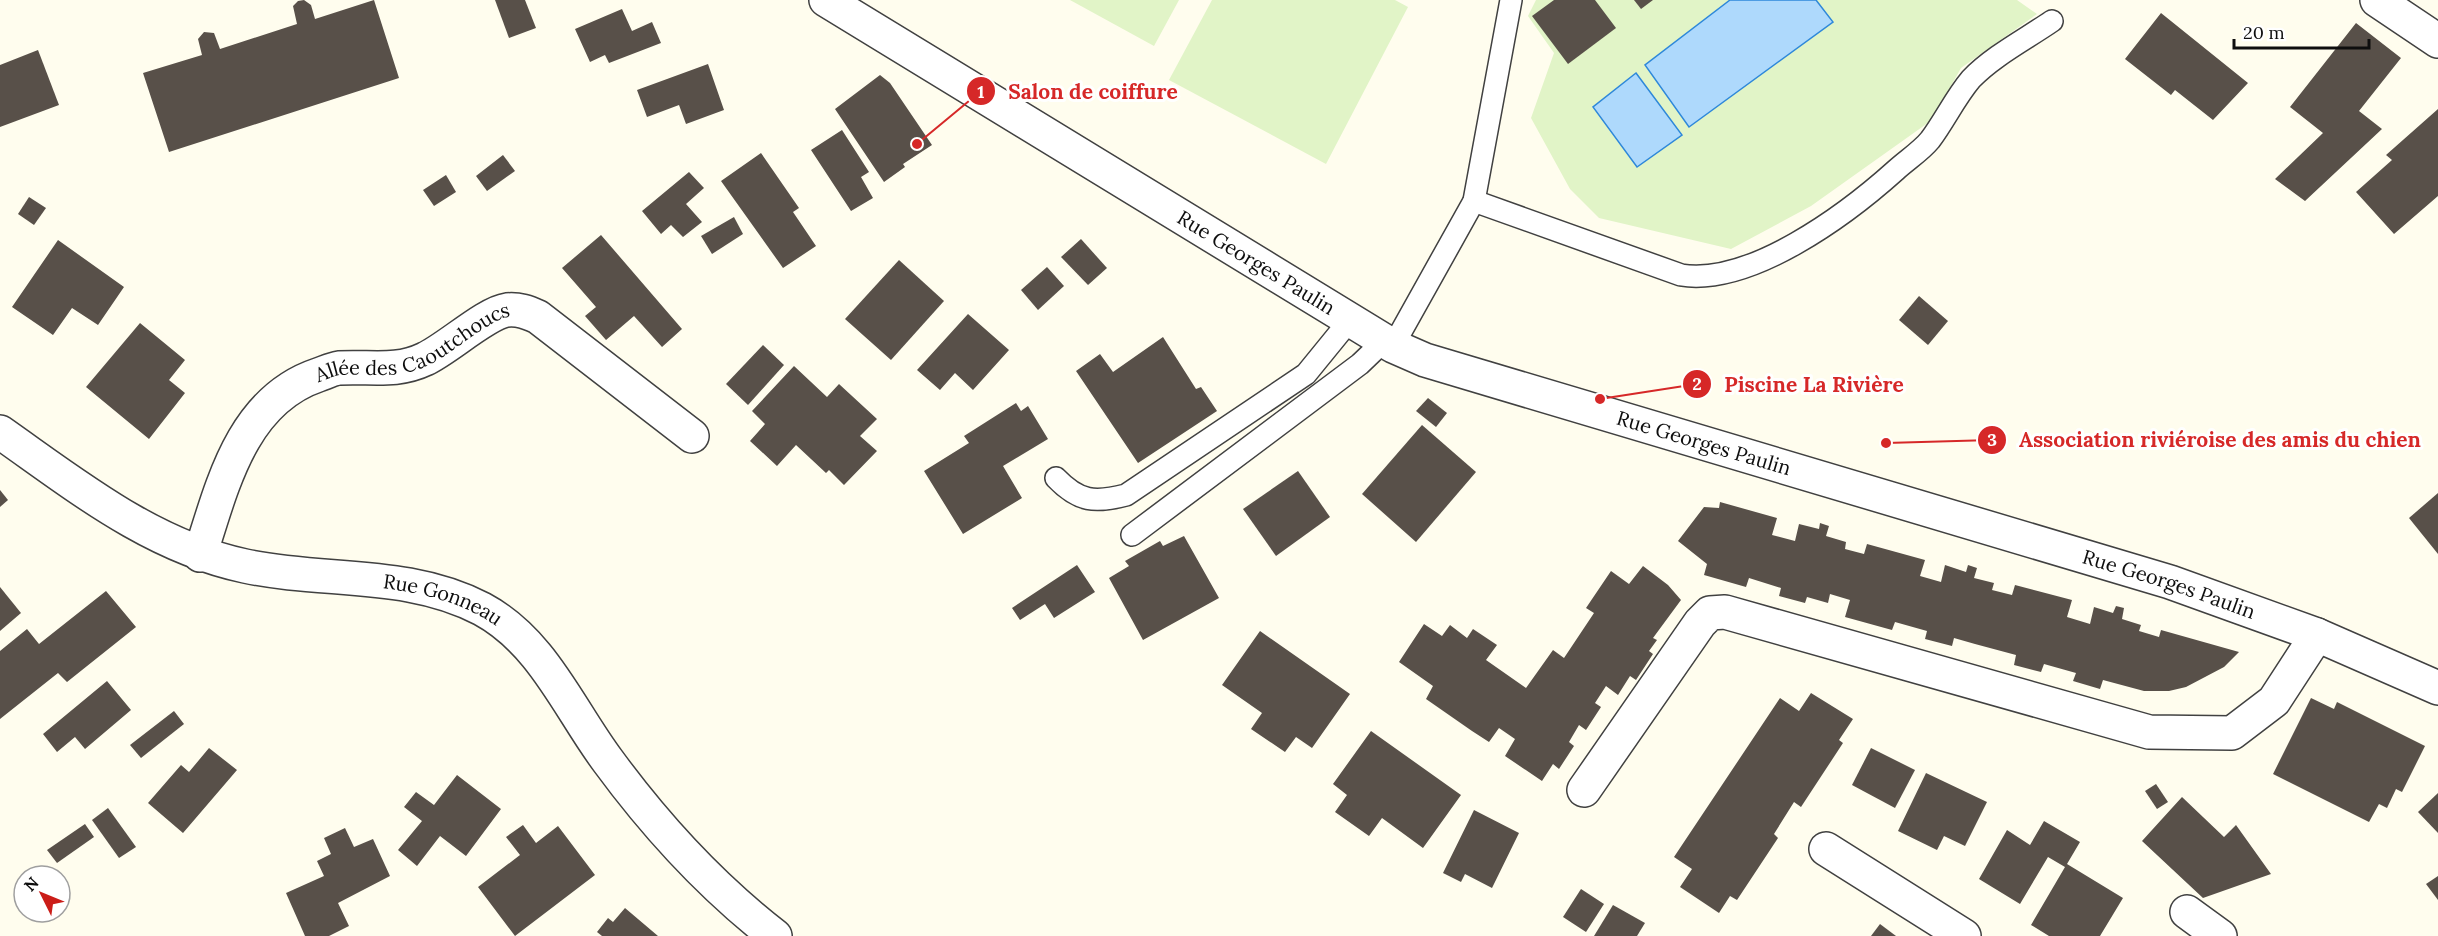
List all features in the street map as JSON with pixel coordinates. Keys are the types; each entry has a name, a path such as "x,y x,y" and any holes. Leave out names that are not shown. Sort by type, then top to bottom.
{"street":[{"name":"Rue Georges Paulin","path":"826,0 1388,344 1425,360 2169,582 2317,635 2438,688"},
{"path":"2377,0 2438,41"},
{"name":"Allée des Caoutchoucs","path":"200,555 228,470 246,432 275,399 301,381 338,368 403,368 418,362 505,310 523,310 538,316 692,436"},
{"name":"Rue Gonneau","path":"0,432 142,529 200,555 248,566 401,582 443,592 484,610 519,637 551,673 607,760 652,816 706,874 775,936"},
{"path":"1584,790 1700,623 1710,613 1725,612 2149,732 2232,733 2274,701 2317,635"},
{"path":"1826,849 1964,936"},
{"path":"2187,912 2220,936"}],"lane":[{"path":"1132,535 1388,344 1474,201 1511,0"},
{"path":"1474,201 1682,275 1701,278 1722,273 1778,253 1820,230 1875,189 1929,141 1972,78 2052,21"},
{"path":"1056,478 1070,492 1086,499 1105,500 1126,495 1306,374 1350,320"}],"green space":[{"path":"1070,0 1179,0 1154,46"},
{"path":"1212,0 1395,0 1408,7 1326,164 1169,80"},
{"path":"1536,0 2017,0 2037,14 1961,68 1932,120 1811,206 1731,249 1599,218 1570,189 1531,118 1554,53 1528,16"}],"water":[{"path":"1730,0 1816,0 1833,22 1689,127 1645,65"},
{"path":"1636,73 1682,135 1637,167 1593,107"}],"building":[{"path":"304,0 311,5 315,19 374,0 399,78 169,152 143,73 202,55 198,39 204,32 214,33 220,49 297,24 293,6 298,1"},
{"path":"495,0 525,0 536,28 509,38"},
{"path":"1554,0 1595,0 1616,28 1568,64 1532,16"},
{"path":"1634,0 1653,0 1641,9"},
{"path":"622,9 632,31 652,22 661,43 609,63 605,55 590,62 575,29"},
{"path":"2161,13 2248,83 2213,120 2175,90 2171,95 2125,59"},
{"path":"2356,23 2401,58 2359,111 2382,129 2305,201 2275,179 2323,133 2290,107"},
{"path":"38,50 59,105 0,127 0,65"},
{"path":"708,64 724,110 686,124 679,105 647,117 637,90"},
{"path":"880,75 890,83 932,145 903,164 905,167 884,182 835,109"},
{"path":"2438,109 2438,196 2394,234 2356,192 2392,160 2386,155"},
{"path":"842,130 869,172 861,177 873,198 851,211 811,150"},
{"path":"761,153 799,208 793,212 816,246 783,268 721,181"},
{"path":"503,155 515,171 487,191 476,176"},
{"path":"689,172 704,188 686,204 702,222 683,237 671,225 661,234 642,211"},
{"path":"446,175 456,192 434,206 423,190"},
{"path":"29,197 46,208 34,225 18,214"},
{"path":"734,217 743,234 712,254 701,236"},
{"path":"601,235 682,329 662,347 634,316 606,340 585,316 596,307 562,268"},
{"path":"1081,239 1107,268 1088,285 1061,257"},
{"path":"58,240 124,287 98,325 72,308 53,335 12,307"},
{"path":"899,260 944,301 891,360 845,319"},
{"path":"1047,267 1064,286 1038,310 1021,290"},
{"path":"1919,296 1948,321 1928,345 1899,320"},
{"path":"968,314 1009,350 973,390 955,373 940,390 917,370"},
{"path":"140,323 185,360 169,380 185,393 149,439 86,387"},
{"path":"1163,337 1196,389 1201,387 1217,411 1138,463 1076,371 1100,354 1113,372"},
{"path":"763,345 784,365 748,405 726,384"},
{"path":"794,366 827,397 839,384 877,419 860,436 877,451 844,485 829,470 826,473 796,445 777,466 750,441 765,424 752,411"},
{"path":"1428,398 1447,413 1436,427 1416,411"},
{"path":"1016,403 1021,411 1028,406 1048,439 1003,466 1022,498 963,534 924,471 969,443 964,436"},
{"path":"1422,425 1476,472 1416,542 1362,494"},
{"path":"1298,471 1330,517 1276,556 1243,509"},
{"path":"0,490 8,500 0,507"},
{"path":"2438,493 2438,554 2409,518"},
{"path":"1720,502 1777,518 1772,535 1795,541 1799,524 1819,529 1820,523 1829,526 1826,536 1846,542 1845,549 1864,554 1867,544 1925,560 1920,576 1941,582 1945,565 1966,572 1968,565 1977,568 1974,578 1994,583 1992,590 2012,595 2015,585 2072,600 2067,617 2090,624 2094,607 2113,613 2116,606 2124,608 2122,619 2141,625 2139,631 2159,637 2161,630 2239,652 2224,667 2186,687 2169,691 2144,691 2103,680 2100,689 2073,681 2076,673 2044,664 2041,672 2014,665 2016,655 1954,638 1952,646 1925,639 1927,631 1895,622 1892,630 1845,617 1850,600 1830,594 1828,603 1807,597 1805,603 1779,596 1781,588 1749,578 1746,587 1704,575 1707,564 1678,541 1704,507 1719,508"},
{"path":"1184,536 1219,598 1143,640 1109,578 1129,566 1125,561 1160,541 1163,546"},
{"path":"1077,565 1095,592 1054,618 1045,604 1020,620 1012,608"},
{"path":"1643,566 1668,585 1681,600 1653,638 1657,640 1649,651 1653,654 1636,680 1630,676 1618,695 1606,686 1595,703 1601,707 1586,730 1579,725 1569,742 1574,746 1559,769 1553,764 1542,781 1505,756 1515,739 1499,728 1489,742 1472,731 1426,699 1433,686 1399,662 1424,624 1442,636 1450,625 1467,638 1473,629 1497,645 1486,660 1526,688 1553,650 1564,658 1594,613 1586,608 1611,571 1629,584"},
{"path":"0,587 21,613 0,631"},
{"path":"106,591 136,627 67,682 58,673 0,719 0,651 27,629 39,644"},
{"path":"1260,631 1350,694 1312,748 1296,737 1285,752 1251,729 1262,713 1222,685"},
{"path":"107,681 131,710 85,749 75,737 57,752 43,734"},
{"path":"1811,693 1853,719 1839,740 1843,743 1801,807 1794,802 1774,834 1778,838 1737,900 1730,896 1719,913 1680,887 1692,869 1674,857 1780,698 1799,711"},
{"path":"2311,698 2334,709 2337,702 2425,746 2402,792 2396,789 2387,808 2379,804 2369,822 2273,774"},
{"path":"174,711 184,724 141,758 130,745"},
{"path":"1371,731 1461,795 1423,848 1382,818 1369,836 1335,812 1347,795 1333,784"},
{"path":"209,748 237,770 183,833 148,803 181,765 189,772"},
{"path":"1871,748 1915,770 1895,808 1852,785"},
{"path":"1926,773 1987,802 1965,846 1944,836 1937,850 1898,831"},
{"path":"457,775 501,809 466,856 440,836 417,866 398,850 422,821 404,807 416,792 434,805"},
{"path":"2156,784 2168,802 2157,809 2145,791"},
{"path":"2438,793 2438,833 2418,812"},
{"path":"2182,797 2224,837 2236,825 2271,874 2203,898 2142,841"},
{"path":"108,808 136,847 119,858 92,820"},
{"path":"1474,810 1519,833 1492,888 1465,874 1461,882 1443,873"},
{"path":"2044,821 2080,842 2067,864 2123,898 2100,936 2049,936 2031,925 2065,867 2048,857 2020,904 1979,879 2007,830 2030,845"},
{"path":"85,824 94,837 57,863 47,850"},
{"path":"523,825 536,843 558,826 595,875 515,936 478,887 520,855 506,837"},
{"path":"345,828 354,847 373,839 390,876 338,903 349,926 329,936 305,936 286,893 324,876 317,861 331,854 324,838"},
{"path":"2438,876 2438,900 2426,884"},
{"path":"1581,889 1604,904 1586,932 1563,917"},
{"path":"1613,905 1645,923 1637,936 1594,936"},
{"path":"625,908 658,936 602,936 597,932 608,918 613,922"},
{"path":"1880,924 1896,936 1871,936"}],"place":[{"name":"Salon de coiffure","path":"917,144"},
{"name":"Piscine La Rivière","path":"1600,399"},
{"name":"Association riviéroise des amis du chien","path":"1886,443"}]}
